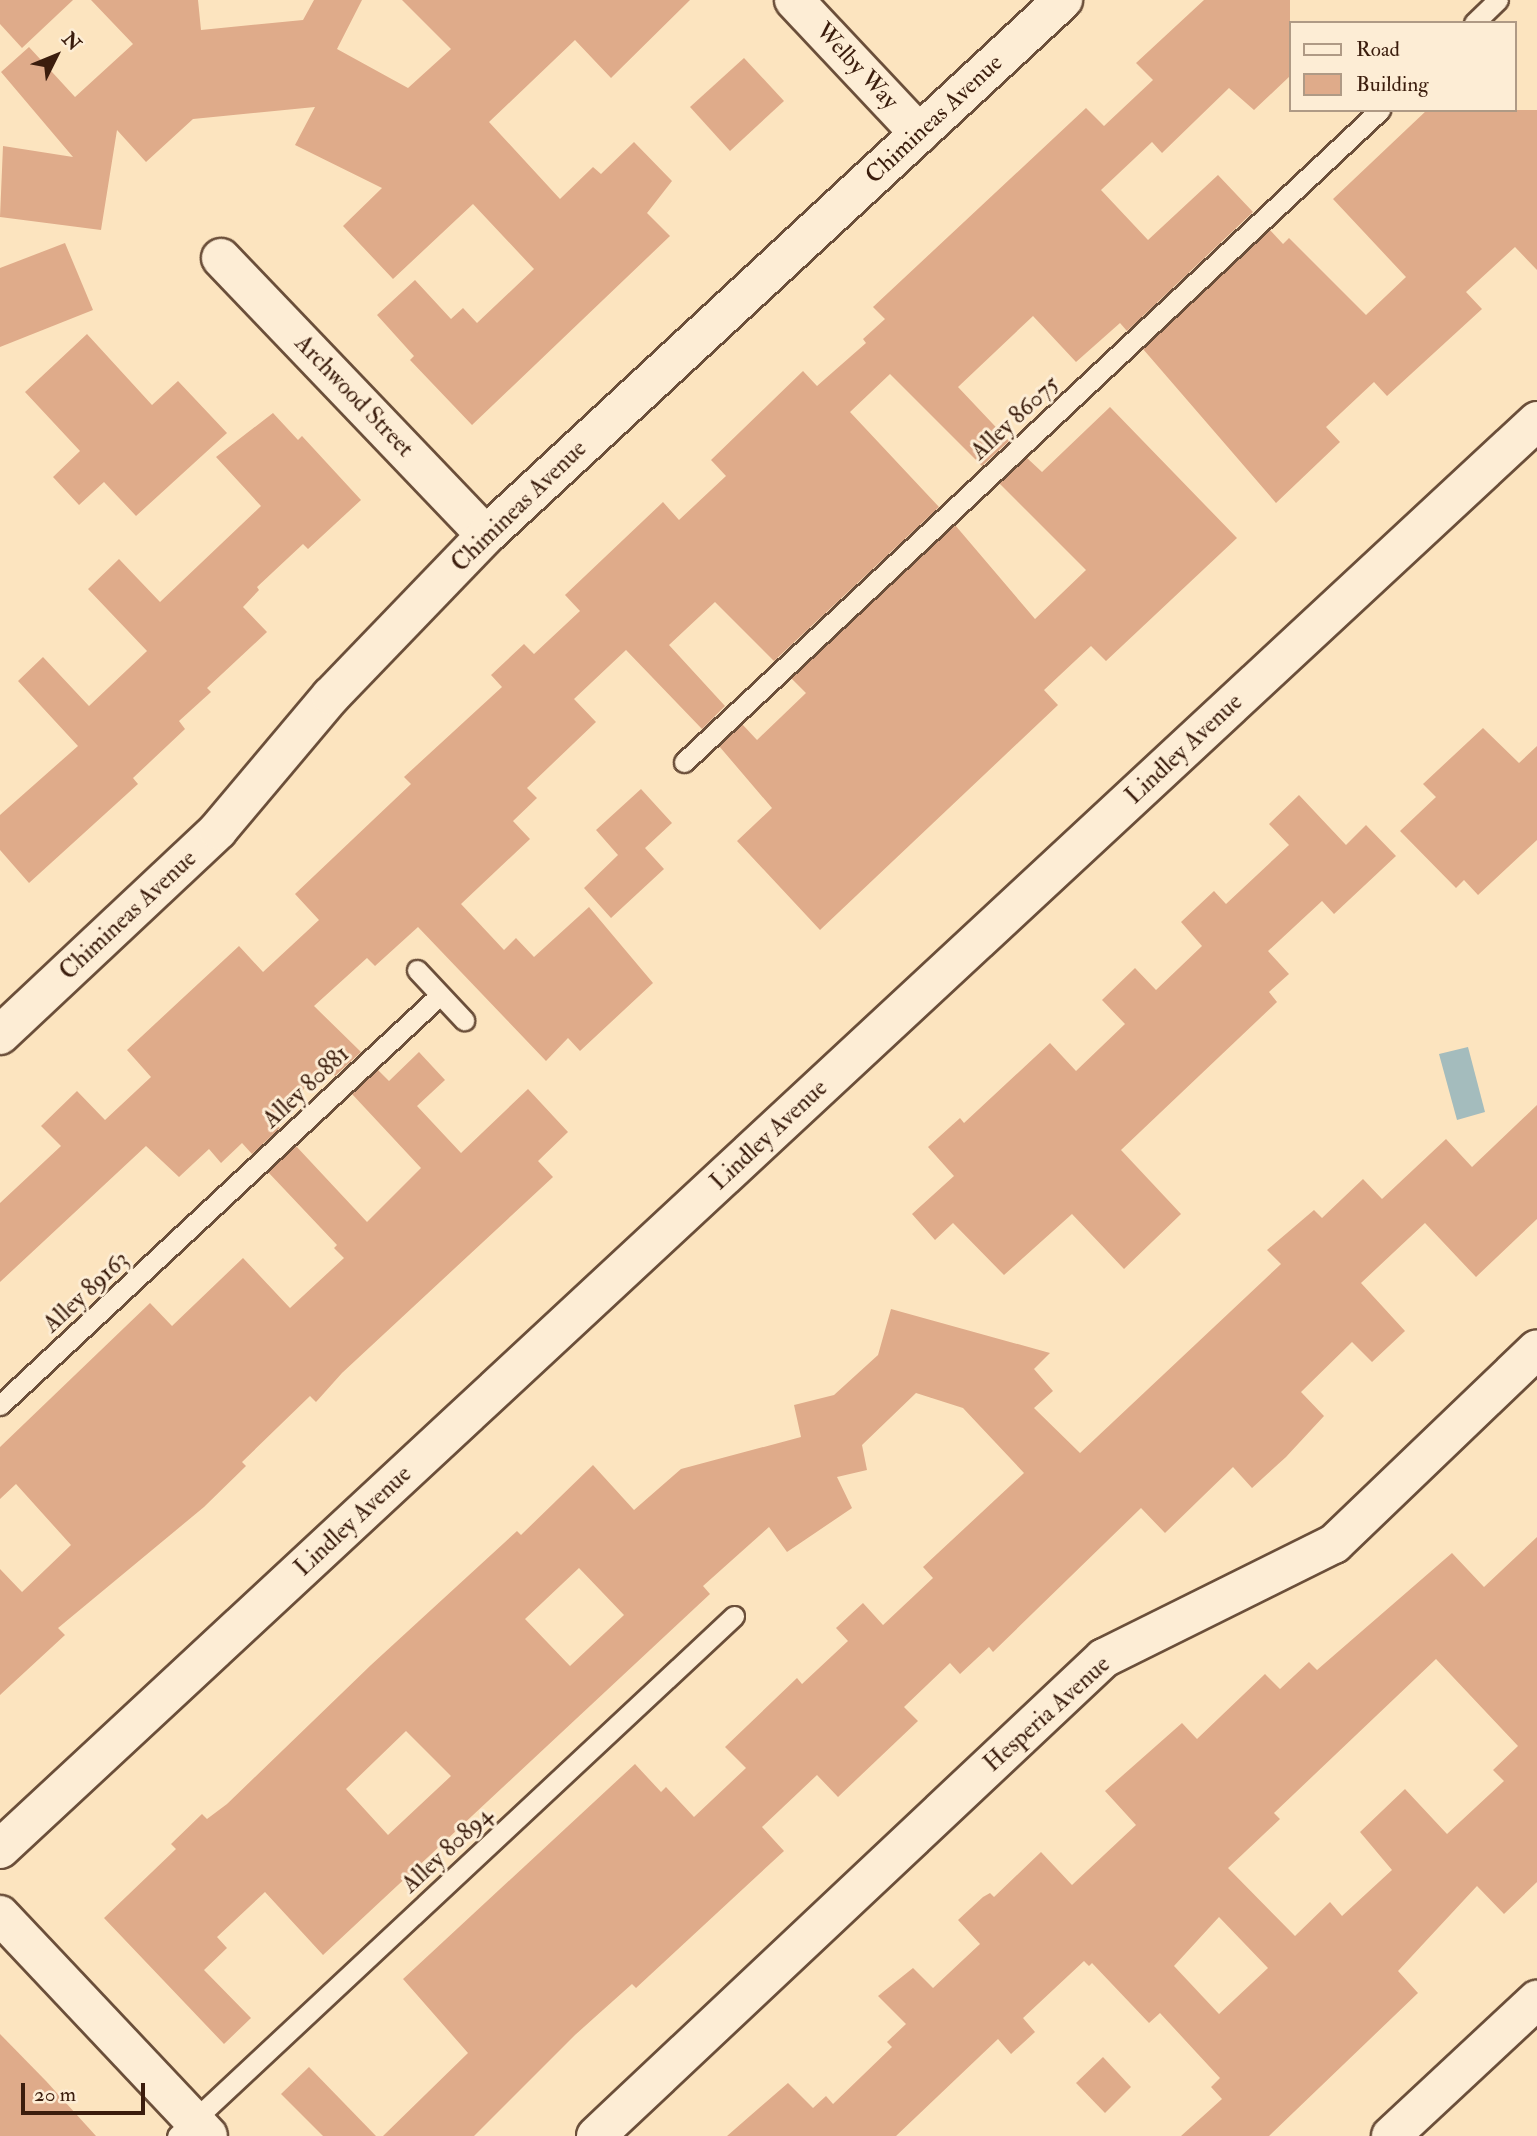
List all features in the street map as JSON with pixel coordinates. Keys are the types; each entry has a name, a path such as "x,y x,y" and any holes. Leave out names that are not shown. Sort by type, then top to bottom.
{"street":[{"name":"Welby Way","path":"794,0 919,133"},
{"name":"Chimineas Avenue","path":"5,1019 218,830 331,696 486,535 1063,0"},
{"name":"Archwood Street","path":"221,258 486,535"},
{"name":"Lindley Avenue","path":"0,1849 1537,421"},
{"name":"Hesperia Avenue","path":"596,2136 1104,1658 1335,1544 1537,1349"},
{"path":"0,1915 193,2131"},
{"path":"1391,2136 1537,2000"}],"lane":[{"path":"1476,21 1498,0"},
{"name":"Alley 86075","path":"684,762 1378,112"},
{"path":"417,970 464,1020"},
{"name":"Alley 80881","path":"205,1215 440,995"},
{"name":"Alley 89163","path":"0,1405 205,1215"},
{"name":"Alley 80894","path":"193,2131 734,1616"}],"water":[{"path":"1468,1047 1485,1112 1457,1120 1439,1054"}],"building":[{"path":"0,0 73,0 22,48 0,24"},
{"path":"91,0 198,0 201,30 303,20 314,0 362,0 337,49 408,88 451,49 402,0 690,0 611,78 575,40 489,122 560,199 593,167 601,174 634,142 672,181 647,213 670,236 472,425 410,360 414,356 377,315 415,280 451,319 463,308 477,323 534,269 473,204 393,279 343,226 382,188 295,145 315,107 193,119 146,162 117,130 101,230 0,217 3,146 73,157 1,72 29,47 75,97 133,44"},
{"path":"1204,0 1290,0 1288,78 1254,110 1229,88 1162,153 1152,142 1101,190 1148,240 1218,175 1253,212 1127,331 1120,323 1076,362 1033,316 958,387 1009,441 982,466 890,374 850,412 939,507 774,661 715,602 669,645 725,706 702,729 626,650 574,699 596,722 527,788 537,798 513,821 530,839 461,904 504,950 516,938 534,957 589,907 653,983 580,1051 568,1038 546,1061 418,927 375,966 367,958 314,1006 361,1052 335,1076 328,1067 271,1119 280,1128 252,1154 242,1143 221,1163 209,1149 179,1177 146,1146 0,1282 0,1203 61,1146 41,1126 77,1091 105,1120 151,1077 127,1050 239,946 263,972 319,920 295,894 411,784 404,777 502,687 491,675 524,644 534,654 580,611 565,595 663,502 679,520 726,476 711,460 803,371 817,386 866,343 863,339 885,319 873,307 1086,108 1104,126 1153,80 1136,63"},
{"path":"744,58 784,101 730,151 690,107"},
{"path":"1537,110 1537,270 1515,247 1466,292 1482,309 1387,396 1374,382 1326,427 1340,442 1276,503 1143,349 1270,230 1283,244 1289,238 1366,315 1406,277 1333,199 1425,112"},
{"path":"65,243 93,310 0,347 0,268"},
{"path":"87,334 152,405 178,381 227,433 136,516 104,482 79,505 53,477 80,451 25,392"},
{"path":"1110,407 1237,538 1106,661 1091,646 1044,690 1058,705 820,930 737,841 772,808 719,746 742,724 757,740 806,693 791,678 955,525 1035,619 1086,570 999,483 1027,458 1042,472"},
{"path":"273,413 298,440 302,436 361,500 308,549 303,544 257,587 259,590 243,607 267,632 207,688 211,692 179,721 185,729 133,778 138,784 29,883 0,850 0,815 78,746 18,681 43,657 89,706 147,651 88,589 119,559 160,602 261,506 216,457"},
{"path":"1483,728 1519,763 1537,746 1537,840 1478,895 1464,880 1456,888 1400,831 1436,797 1423,784"},
{"path":"641,789 672,823 645,848 664,869 611,918 584,888 618,855 596,830"},
{"path":"1299,795 1346,845 1366,825 1396,856 1334,914 1322,901 1268,951 1289,974 1269,992 1277,1002 1121,1150 1181,1214 1124,1269 1072,1214 1004,1275 953,1223 935,1240 912,1214 954,1176 928,1147 960,1118 964,1123 1050,1043 1076,1071 1125,1024 1102,1000 1135,968 1156,990 1202,946 1181,922 1214,891 1226,904 1289,845 1269,824"},
{"path":"419,1052 445,1080 417,1106 461,1153 528,1089 568,1132 538,1161 553,1177 342,1373 316,1402 310,1396 242,1462 246,1466 204,1507 58,1628 65,1635 0,1695 0,1569 22,1592 71,1545 16,1484 0,1499 0,1447 150,1303 172,1326 243,1258 290,1308 344,1258 334,1248 337,1245 268,1172 296,1146 367,1222 421,1168 352,1094 378,1070 389,1081"},
{"path":"1537,1105 1537,1219 1476,1277 1425,1223 1361,1283 1405,1331 1372,1362 1352,1342 1301,1392 1324,1416 1286,1457 1252,1488 1233,1467 1165,1533 1141,1508 993,1652 989,1647 960,1674 950,1663 904,1707 918,1721 838,1797 817,1775 762,1827 784,1851 636,1988 632,1984 575,2035 474,2136 383,2136 468,2053 403,1979 635,1764 661,1792 666,1787 694,1817 746,1768 725,1747 797,1678 802,1684 848,1641 836,1628 863,1603 883,1625 933,1578 923,1567 1024,1473 963,1408 916,1393 862,1445 867,1470 837,1477 852,1508 787,1552 769,1527 703,1586 710,1594 323,1955 265,1892 217,1937 227,1948 204,1970 251,2018 224,2044 104,1918 176,1849 171,1844 202,1814 207,1819 227,1804 371,1665 517,1531 521,1535 593,1465 634,1510 681,1469 801,1437 794,1405 834,1395 878,1355 891,1309 1050,1353 1034,1369 1053,1391 1034,1408 1080,1453 1281,1264 1267,1250 1314,1210 1322,1218 1363,1179 1382,1199 1446,1139 1472,1167","holes":["579,1568 624,1615 570,1666 525,1619","406,1731 451,1776 388,1835 346,1789"]},
{"path":"1537,1537 1537,1882 1504,1914 1477,1886 1398,1971 1418,1993 1269,2136 1181,2136 1222,2099 1211,2087 1220,2078 1160,2013 1149,2023 1092,1963 1089,1966 1084,1961 1023,2018 1035,2032 1011,2054 998,2039 896,2136 727,2136 788,2083 813,2108 826,2096 833,2104 892,2047 887,2042 906,2024 878,1996 913,1968 933,1988 980,1944 958,1920 983,1897 990,1893 994,1897 1041,1852 1072,1885 1136,1825 1105,1791 1182,1723 1197,1739 1265,1674 1280,1689 1309,1662 1317,1670 1452,1553 1484,1587","holes":["1436,1659 1518,1746 1493,1770 1504,1781 1447,1834 1405,1789 1360,1832 1392,1870 1342,1916 1330,1902 1295,1936 1228,1868 1280,1819 1274,1813","1219,1917 1268,1968 1219,2014 1174,1966"]},
{"path":"0,2034 46,2081 96,2136 0,2136"},
{"path":"1103,2057 1131,2087 1105,2113 1076,2083"},
{"path":"309,2067 376,2136 323,2136 281,2094"}]}
